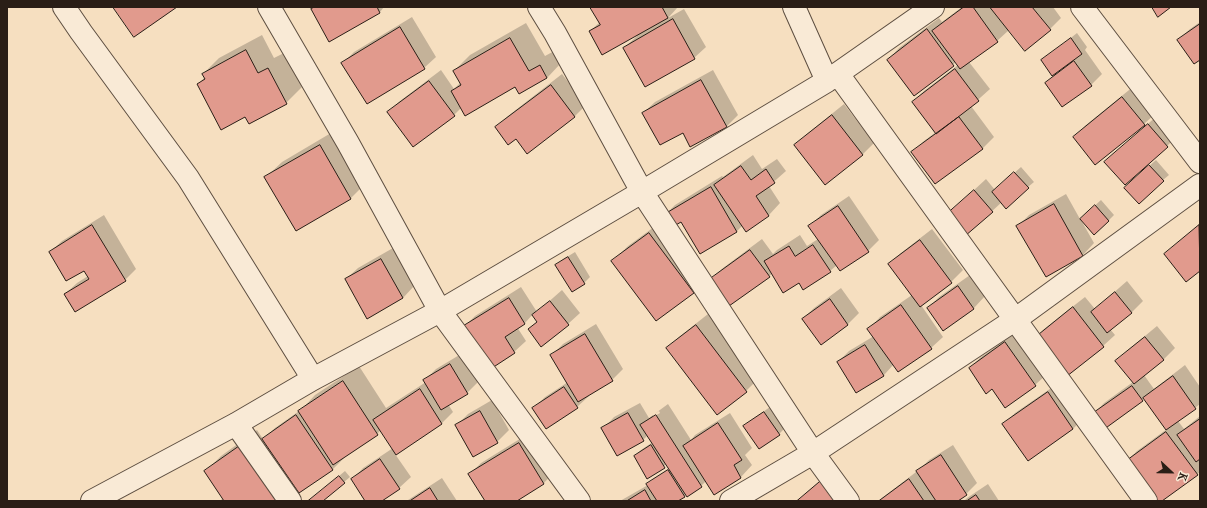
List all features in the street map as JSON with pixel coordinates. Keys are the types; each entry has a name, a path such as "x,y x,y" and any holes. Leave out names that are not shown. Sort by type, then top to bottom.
{"street":[{"path":"64,7 188,178 313,378"},
{"path":"270,7 348,143 440,311 579,501"},
{"path":"539,7 555,33 642,192 813,454 848,501"},
{"path":"794,7 833,77 1016,319 1146,501"},
{"path":"92,501 236,424 313,378 440,311 833,77 933,7"},
{"path":"1082,7 1200,162"},
{"path":"731,501 813,454 1016,319 1200,185"},
{"path":"236,424 290,501"}],"building":[{"path":"113,7 177,7 134,37"},
{"path":"315,7 377,7 380,13 329,42 311,9"},
{"path":"590,7 662,7 668,18 602,55 589,31 600,25"},
{"path":"964,7 973,7 998,42 960,69 932,31"},
{"path":"990,7 1032,7 1051,30 1025,51"},
{"path":"1152,7 1171,7 1158,17"},
{"path":"673,19 695,59 645,87 623,48"},
{"path":"1200,24 1200,60 1194,64 1177,40"},
{"path":"400,27 425,69 367,104 341,63"},
{"path":"927,29 954,66 914,96 887,60"},
{"path":"510,38 529,71 540,65 547,78 519,94 515,87 465,116 451,91 461,85 453,71"},
{"path":"1071,38 1082,54 1052,76 1041,60"},
{"path":"246,50 258,73 268,68 287,104 249,124 245,117 221,130 197,84 205,79 202,74"},
{"path":"1074,61 1092,86 1062,107 1045,83"},
{"path":"955,69 979,101 936,134 912,102"},
{"path":"701,80 727,127 690,147 683,133 660,145 642,113"},
{"path":"429,81 455,116 413,147 387,112"},
{"path":"551,85 575,117 527,154 516,139 508,145 495,127"},
{"path":"1122,97 1145,125 1095,165 1073,137"},
{"path":"832,115 863,155 825,185 794,145"},
{"path":"959,117 983,149 935,184 911,152"},
{"path":"1148,124 1168,147 1125,185 1104,162"},
{"path":"320,145 351,199 296,231 264,177"},
{"path":"1149,165 1164,181 1139,204 1124,188"},
{"path":"741,166 751,180 766,169 775,183 756,196 769,216 746,232 714,185"},
{"path":"1014,172 1029,188 1006,209 992,192"},
{"path":"711,187 737,232 700,254 681,222 669,229 662,216"},
{"path":"974,190 993,212 965,236 947,214"},
{"path":"1054,204 1083,256 1046,277 1016,226"},
{"path":"1095,205 1109,221 1094,235 1080,219"},
{"path":"838,206 869,252 840,271 808,226"},
{"path":"92,225 126,281 75,312 64,294 89,279 84,271 66,281 49,252"},
{"path":"1199,225 1200,271 1186,282 1164,254"},
{"path":"649,233 694,293 656,321 611,261"},
{"path":"920,240 952,283 920,307 888,264"},
{"path":"813,245 831,272 803,290 799,283 783,293 764,261 789,246 795,256"},
{"path":"750,250 770,277 729,306 710,279"},
{"path":"568,257 585,284 572,292 555,265"},
{"path":"381,259 403,298 367,319 345,279"},
{"path":"958,286 974,309 943,331 927,308"},
{"path":"1115,292 1132,313 1107,333 1091,312"},
{"path":"509,298 525,324 505,337 515,353 489,370 462,327"},
{"path":"830,299 848,325 821,345 802,319"},
{"path":"550,301 569,325 541,347 528,329 537,322 532,315"},
{"path":"901,305 932,349 898,372 867,329"},
{"path":"1073,307 1104,347 1062,380 1031,341"},
{"path":"696,325 747,392 717,415 666,348"},
{"path":"585,334 613,381 578,402 550,355"},
{"path":"1145,337 1164,360 1134,384 1115,361"},
{"path":"1005,342 1036,386 1005,408 992,389 986,394 969,368"},
{"path":"865,345 884,376 856,393 837,362"},
{"path":"450,364 468,394 441,410 423,380"},
{"path":"1173,376 1196,409 1166,430 1143,398"},
{"path":"343,381 378,435 333,465 298,411"},
{"path":"1132,386 1143,401 1103,430 1092,414"},
{"path":"564,387 578,408 546,429 532,408"},
{"path":"420,389 442,424 396,455 373,420"},
{"path":"1048,392 1073,429 1028,461 1002,424"},
{"path":"480,411 498,443 473,457 455,425"},
{"path":"764,412 780,435 759,449 743,426"},
{"path":"628,413 644,441 617,456 601,428"},
{"path":"296,415 333,470 299,493 262,439"},
{"path":"656,415 702,487 687,497 640,425"},
{"path":"1200,419 1200,459 1196,462 1177,435"},
{"path":"718,423 742,460 734,465 741,478 714,495 683,446"},
{"path":"1166,432 1198,475 1162,501 1153,501 1125,462"},
{"path":"519,443 544,484 517,501 485,501 468,474"},
{"path":"241,445 281,501 224,501 204,471"},
{"path":"651,445 665,468 647,479 634,456"},
{"path":"941,455 967,495 958,501 936,501 916,471"},
{"path":"380,459 400,489 382,501 365,501 351,479"},
{"path":"668,470 685,497 678,501 657,501 646,484"},
{"path":"339,476 345,483 323,501 308,501"},
{"path":"909,479 924,501 879,501"},
{"path":"822,480 840,501 797,501"},
{"path":"430,488 438,501 410,501"},
{"path":"645,490 651,501 627,501"},
{"path":"976,495 980,501 967,501"}]}
